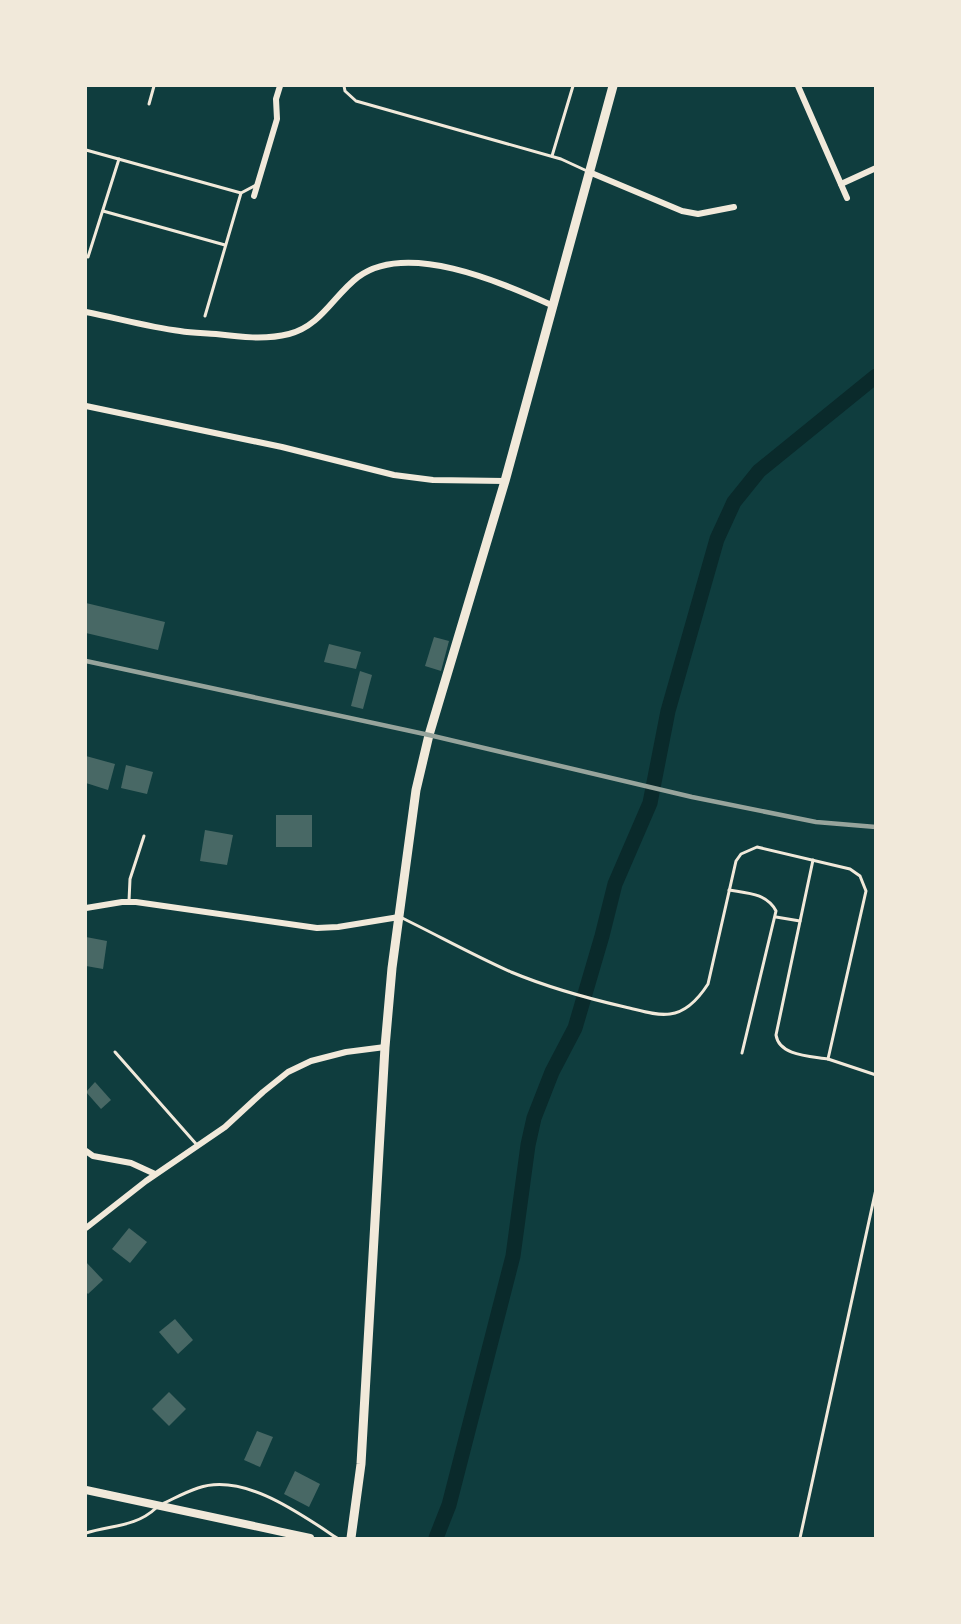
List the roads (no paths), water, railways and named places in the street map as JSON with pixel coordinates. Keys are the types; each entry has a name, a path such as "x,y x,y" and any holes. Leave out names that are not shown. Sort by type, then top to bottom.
{"main road":[{"path":"351,1539 361,1464 385,1047 392,968 416,790 429,735 505,481 554,306 613,86"}],"street":[{"path":"254,196 277,119 276,99 280,86"},
{"path":"798,86 846,198"},
{"path":"840,184 876,168"},
{"path":"589,171 682,211 698,214 734,207"},
{"path":"86,312 180,331 243,338 286,335 301,331 315,321 359,276 391,263 415,263 452,268 498,281 554,306"},
{"path":"86,406 272,444 394,475 433,480 505,481"},
{"path":"86,908 129,902 317,928 338,927 399,916"},
{"path":"86,1228 155,1174 225,1127 288,1072 311,1061 346,1052 385,1047"},
{"path":"86,1151 93,1156 131,1163 155,1174"},
{"path":"86,1490 309,1539"}],"lane":[{"path":"148,104 154,86"},
{"path":"344,86 345,91 356,101 552,156 589,171"},
{"path":"552,156 573,86"},
{"path":"86,150 241,193 258,184"},
{"path":"88,257 119,159"},
{"path":"205,316 241,193"},
{"path":"103,211 226,245"},
{"path":"129,902 130,879 144,836"},
{"path":"399,916 511,972 597,1001 658,1014 671,1014 686,1008 698,998 708,984 736,861 741,854 757,847 855,872 864,881 866,891 828,1059"},
{"path":"813,861 776,1039 785,1050 828,1059 876,1075"},
{"path":"729,890 764,898 774,907 776,917 742,1053"},
{"path":"776,917 800,921"},
{"path":"115,1052 198,1146"},
{"path":"800,1539 876,1189"},
{"path":"86,1533 106,1526 124,1526 139,1521 158,1506 199,1488 213,1485 230,1486 268,1496 296,1511 337,1539"}],"waterway":[{"path":"436,1538 449,1505 513,1256 528,1145 534,1118 552,1072 575,1028 615,884 650,803 668,711 717,539 734,502 759,471 876,376"}],"railway":[{"path":"86,661 429,735 692,797 816,822 876,827"}]}
